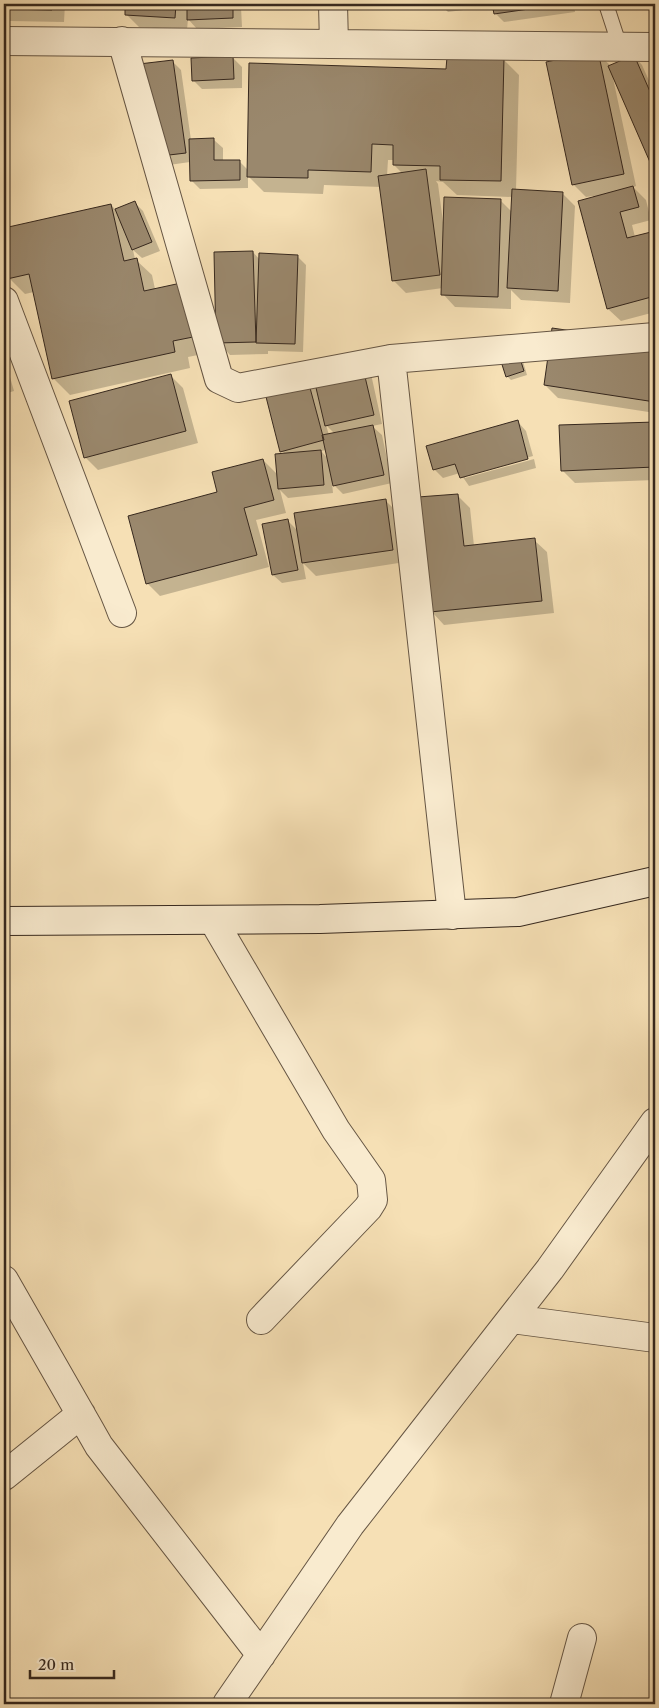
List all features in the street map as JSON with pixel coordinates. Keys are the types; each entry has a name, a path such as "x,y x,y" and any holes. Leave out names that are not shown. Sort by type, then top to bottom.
{"street":[{"path":"333,4 334,44"},
{"path":"4,41 655,47"},
{"path":"122,41 219,379 238,388 391,359 655,336"},
{"path":"4,301 122,613"},
{"path":"391,359 452,915"},
{"path":"4,921 320,920 518,912 655,881"},
{"path":"213,920 336,1130 371,1180 373,1191 373,1200 368,1208 262,1320"},
{"path":"227,1704 350,1525 550,1269 655,1122"},
{"path":"4,1280 98,1446 261,1655"},
{"path":"512,1318 655,1338"},
{"path":"4,1476 81,1414"},
{"path":"564,1704 582,1638"}],"lane":[{"path":"606,4 620,47"}],"building":[{"path":"4,4 52,4 52,10 4,9"},
{"path":"125,4 176,4 175,18 125,15"},
{"path":"187,4 233,4 233,18 187,20"},
{"path":"492,4 564,4 494,14"},
{"path":"598,51 624,174 572,185 546,62"},
{"path":"634,55 655,103 655,169 653,169 608,66"},
{"path":"233,56 234,79 192,81 191,58"},
{"path":"447,57 504,58 501,181 440,180 440,166 393,165 393,145 372,144 371,172 308,170 308,178 247,177 249,63 446,69"},
{"path":"173,60 186,153 152,157 139,64"},
{"path":"214,138 214,160 240,160 240,180 190,181 189,139"},
{"path":"426,169 440,275 392,281 378,176"},
{"path":"633,186 639,207 620,212 627,238 655,231 655,296 607,309 578,201"},
{"path":"512,189 563,192 558,291 507,288"},
{"path":"444,197 501,199 498,297 441,295"},
{"path":"135,201 152,242 132,250 115,209"},
{"path":"111,204 124,261 137,258 144,291 181,283 193,337 173,341 175,352 52,379 29,274 7,279 4,262 4,228"},
{"path":"253,251 256,342 216,343 214,252"},
{"path":"259,253 298,255 295,344 256,343"},
{"path":"552,328 655,343 655,402 544,385"},
{"path":"516,346 524,371 506,377 498,352"},
{"path":"362,364 374,415 325,426 313,375"},
{"path":"306,373 324,440 280,452 263,385"},
{"path":"171,374 186,431 84,458 69,401"},
{"path":"518,420 528,459 460,478 455,464 433,470 426,446"},
{"path":"655,422 655,467 561,471 559,425"},
{"path":"373,425 384,475 333,486 322,435"},
{"path":"321,450 324,485 278,489 275,454"},
{"path":"263,459 274,500 244,508 257,555 146,584 128,516 217,492 212,472"},
{"path":"458,494 464,546 535,538 542,601 430,612 418,497"},
{"path":"386,499 393,550 302,563 294,513"},
{"path":"288,519 298,570 272,575 262,524"}]}
